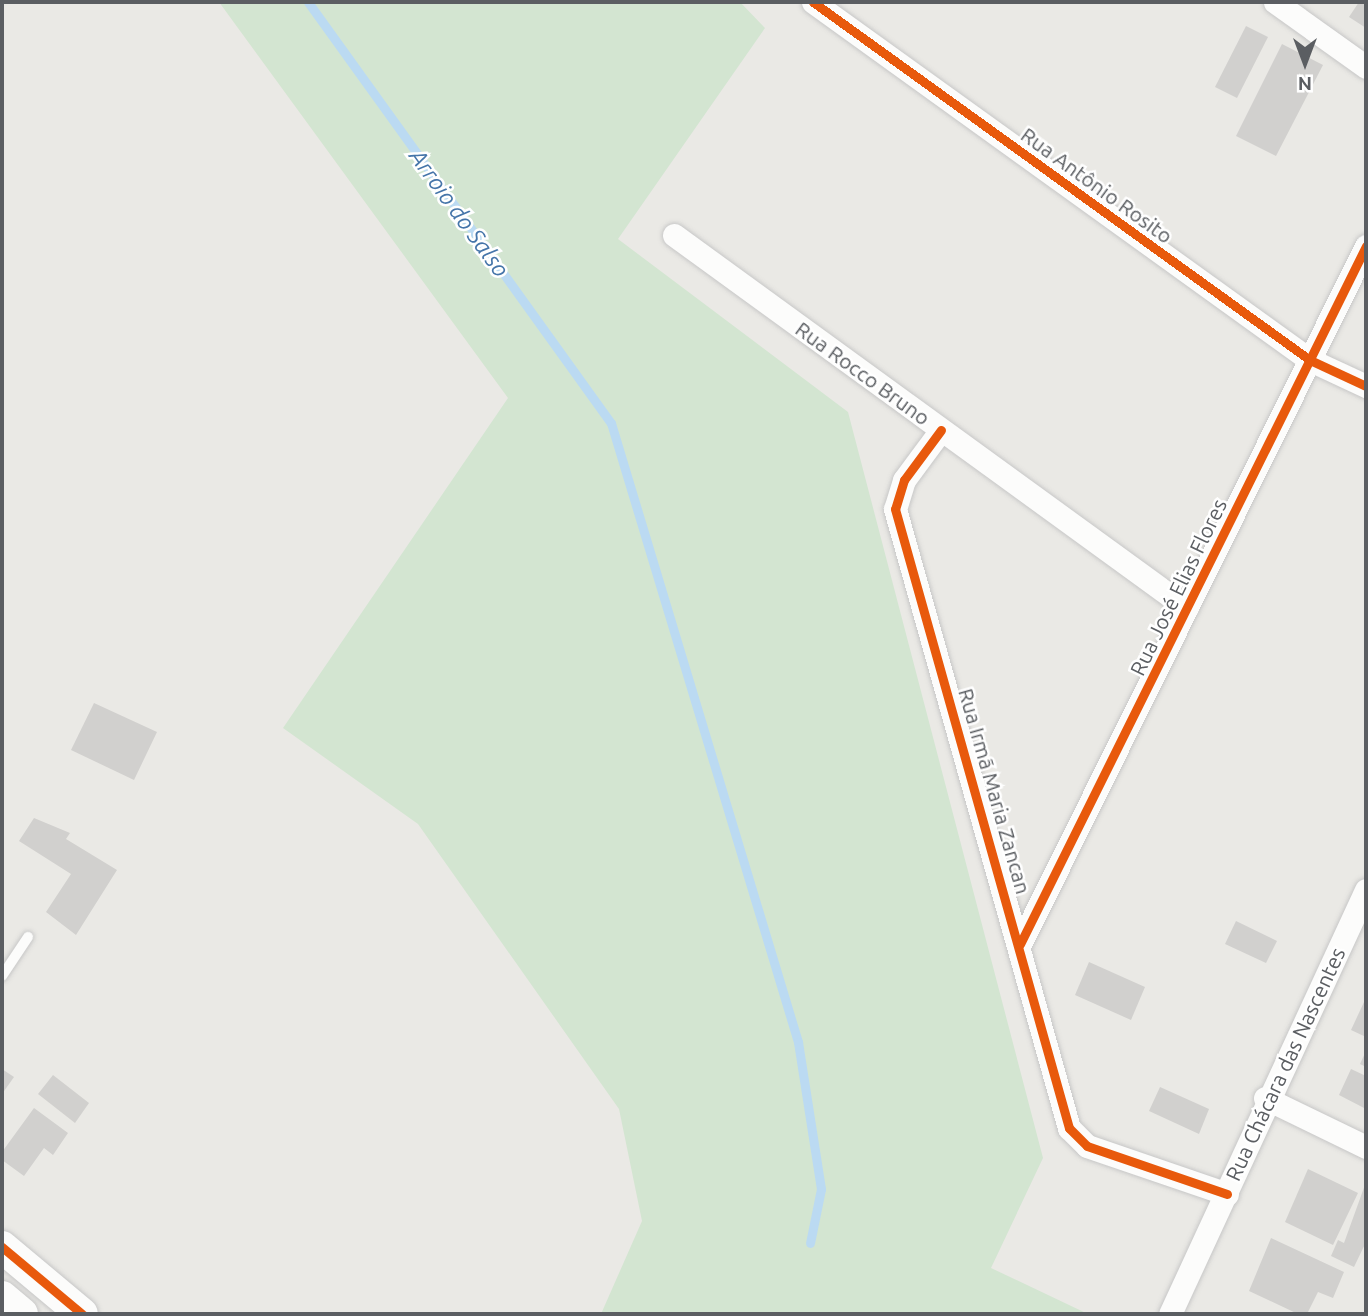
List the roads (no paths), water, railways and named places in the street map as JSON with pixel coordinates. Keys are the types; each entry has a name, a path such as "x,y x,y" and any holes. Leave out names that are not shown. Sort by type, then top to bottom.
{"main road":[{"path":"2,1247 82,1314"},
{"path":"2,1297 22,1314"}],"street":[{"name":"Rua Antônio Rosito","path":"813,2 1310,360 1366,386"},
{"path":"1275,2 1366,67"},
{"name":"Rua Rocco Bruno","path":"674,235 1187,608"},
{"name":"Rua José Elias Flores","path":"1020,944 1366,246"},
{"name":"Rua Irmã Maria Zancan","path":"941,430 904,480 895,509 1077,1140 1227,1194"},
{"name":"Rua Chácara das Nascentes","path":"1170,1314 1227,1194 1265,1098 1366,890"},
{"path":"1265,1098 1366,1147"}],"lane":[{"path":"2,976 28,937"}],"waterway":[{"name":"Arroio do Salso","path":"308,2 611,423 798,1042 821,1189 810,1243"}]}
